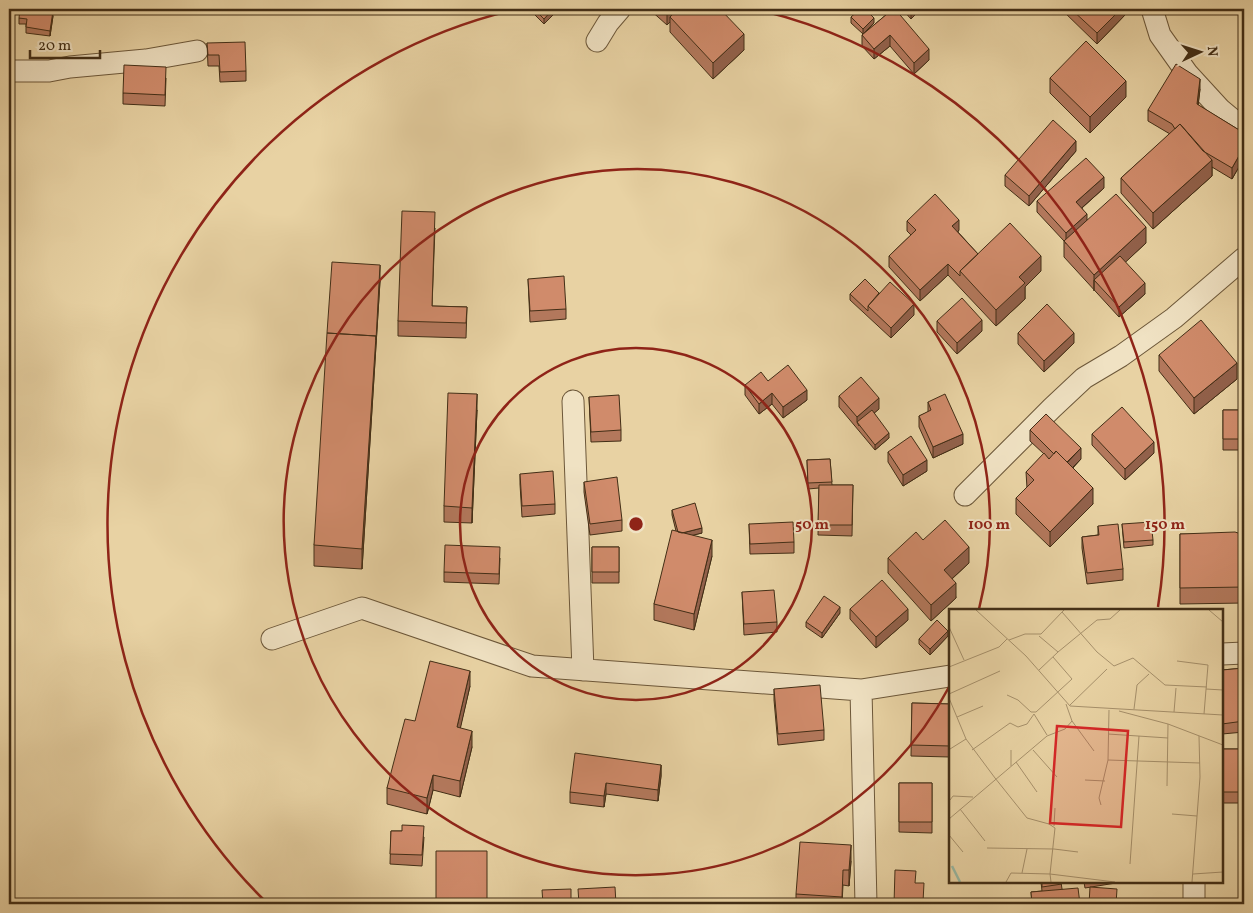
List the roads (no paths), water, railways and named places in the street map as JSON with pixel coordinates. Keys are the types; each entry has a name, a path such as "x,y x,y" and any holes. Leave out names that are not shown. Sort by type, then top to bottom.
{"street":[{"path":"598,41 608,23 620,9"},
{"path":"1152,9 1160,35 1187,73 1220,109 1244,129"},
{"path":"9,71 50,71 70,67 146,60 197,51"},
{"path":"965,494 1084,378 1121,356 1174,318 1244,258"},
{"path":"572,401 583,670"},
{"path":"272,639 362,608 532,666 861,690 949,676"},
{"path":"1223,654 1244,653"},
{"path":"861,690 866,904"},
{"path":"1194,883 1194,904"}]}
